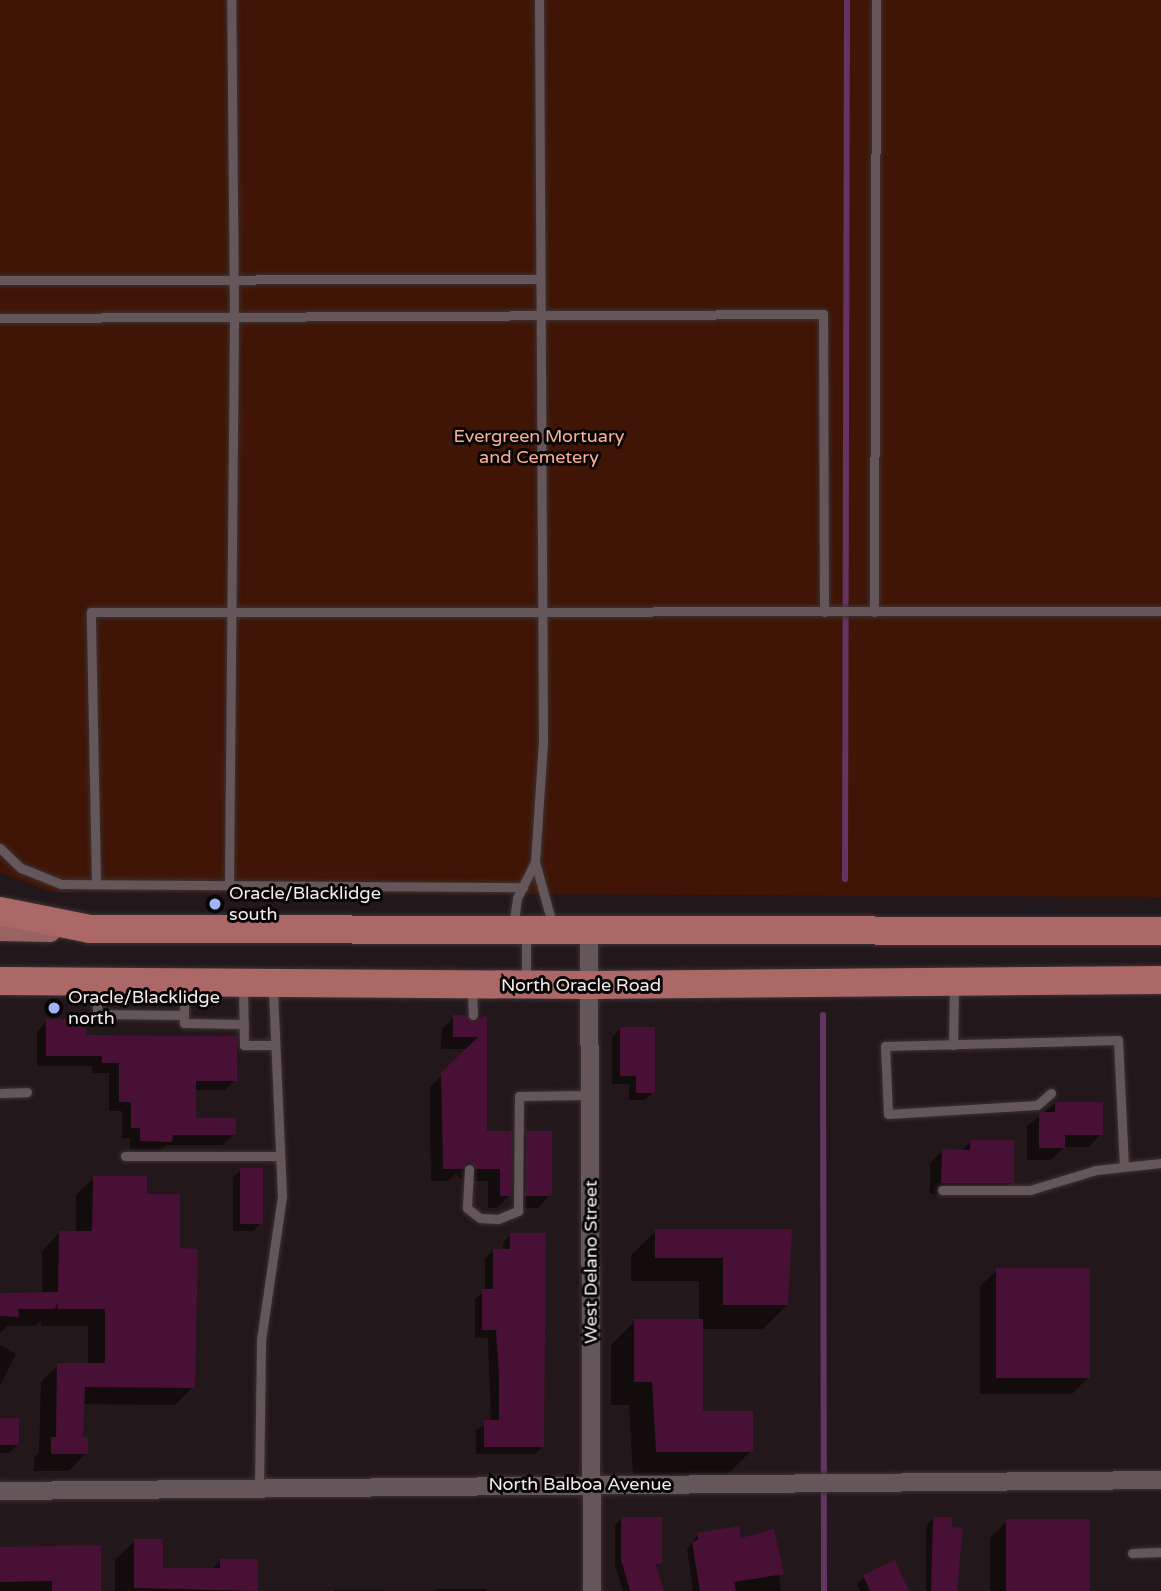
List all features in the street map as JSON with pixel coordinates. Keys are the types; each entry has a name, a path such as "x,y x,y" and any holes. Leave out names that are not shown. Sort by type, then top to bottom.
{"highway":[{"path":"0,911 90,929 519,932 1161,931"},
{"name":"North Oracle Road","path":"3,982 588,985 1161,980"}],"main road":[{"path":"0,928 90,929"}],"street":[{"name":"West Delano Street","path":"589,932 592,1591"},
{"name":"North Balboa Avenue","path":"0,1491 592,1483 1161,1480"}],"lane":[{"path":"229,884 234,317 231,0"},
{"path":"539,0 543,740 535,862 554,932"},
{"path":"874,612 876,0"},
{"path":"0,280 540,279"},
{"path":"0,318 823,314 824,612"},
{"path":"96,883 91,612 1161,611"},
{"path":"0,848 21,867 61,884 523,887"},
{"path":"526,985 519,932 523,887 535,862"},
{"path":"97,981 97,1014 184,1015"},
{"path":"953,1045 954,982"},
{"path":"184,983 184,1023 244,1024"},
{"path":"243,983 244,1045 274,1045"},
{"path":"259,1488 261,1340 282,1196 273,983"},
{"path":"472,985 473,1015"},
{"path":"1051,1093 1037,1105 888,1114 885,1046 1118,1040 1124,1167"},
{"path":"0,1093 27,1093"},
{"path":"469,1169 467,1208 480,1219 498,1219 518,1211 519,1096 589,1095"},
{"path":"125,1156 279,1156"},
{"path":"942,1190 1030,1190 1096,1170 1161,1164"},
{"path":"1132,1553 1161,1552"}],"green space":[{"name":"Evergreen Mortuary and Cemetery","path":"0,0 1161,0 1161,897 49,892 0,872"}],"building":[{"path":"453,1015 466,1015 473,1022 487,1015 487,1131 512,1131 511,1196 500,1196 500,1169 476,1169 469,1162 462,1169 443,1169 441,1073 478,1037 453,1037"},
{"path":"46,1019 86,1019 86,1035 237,1036 237,1081 196,1081 196,1118 236,1118 236,1135 173,1135 172,1142 140,1141 140,1128 131,1128 131,1102 119,1102 119,1063 102,1063 102,1056 46,1056"},
{"path":"620,1027 655,1027 655,1093 636,1093 636,1076 620,1076"},
{"path":"1055,1102 1103,1102 1103,1135 1065,1135 1065,1148 1039,1148 1039,1112 1055,1112"},
{"path":"526,1131 552,1131 552,1196 525,1196"},
{"path":"970,1140 1014,1140 1014,1183 941,1183 942,1149 970,1150"},
{"path":"240,1168 263,1168 263,1224 240,1224"},
{"path":"93,1176 147,1176 147,1194 180,1194 180,1248 198,1249 195,1388 85,1387 83,1437 88,1437 88,1454 51,1454 51,1437 56,1437 57,1363 105,1363 105,1309 58,1309 58,1302 55,1309 18,1309 19,1317 0,1316 0,1293 58,1292 59,1231 92,1231"},
{"path":"655,1229 792,1229 788,1305 723,1305 723,1258 655,1258"},
{"path":"510,1233 546,1233 544,1447 484,1447 484,1420 499,1420 499,1378 496,1330 482,1330 482,1289 493,1289 493,1249 510,1249"},
{"path":"996,1268 1090,1268 1090,1378 996,1378"},
{"path":"634,1319 703,1319 703,1411 753,1411 753,1452 656,1452 652,1382 634,1382"},
{"path":"0,1418 19,1418 19,1445 0,1445"},
{"path":"621,1517 662,1517 662,1563 656,1565 664,1591 630,1591 621,1559"},
{"path":"933,1517 952,1517 952,1527 963,1528 957,1591 931,1591"},
{"path":"1006,1519 1090,1519 1090,1591 1006,1591"},
{"path":"739,1526 741,1538 774,1529 784,1574 734,1582 736,1591 700,1591 692,1542 698,1540 697,1533"},
{"path":"134,1539 163,1539 163,1568 220,1568 220,1559 258,1559 258,1591 134,1588"},
{"path":"101,1545 101,1591 52,1591 52,1581 0,1582 0,1547"},
{"path":"895,1560 909,1591 870,1591 863,1575"}],"waterway":[{"path":"845,879 847,0"},
{"path":"823,1015 824,1591"}],"place":[{"name":"Oracle/Blacklidge south","path":"215,904"},
{"name":"Oracle/Blacklidge north","path":"54,1008"}]}
